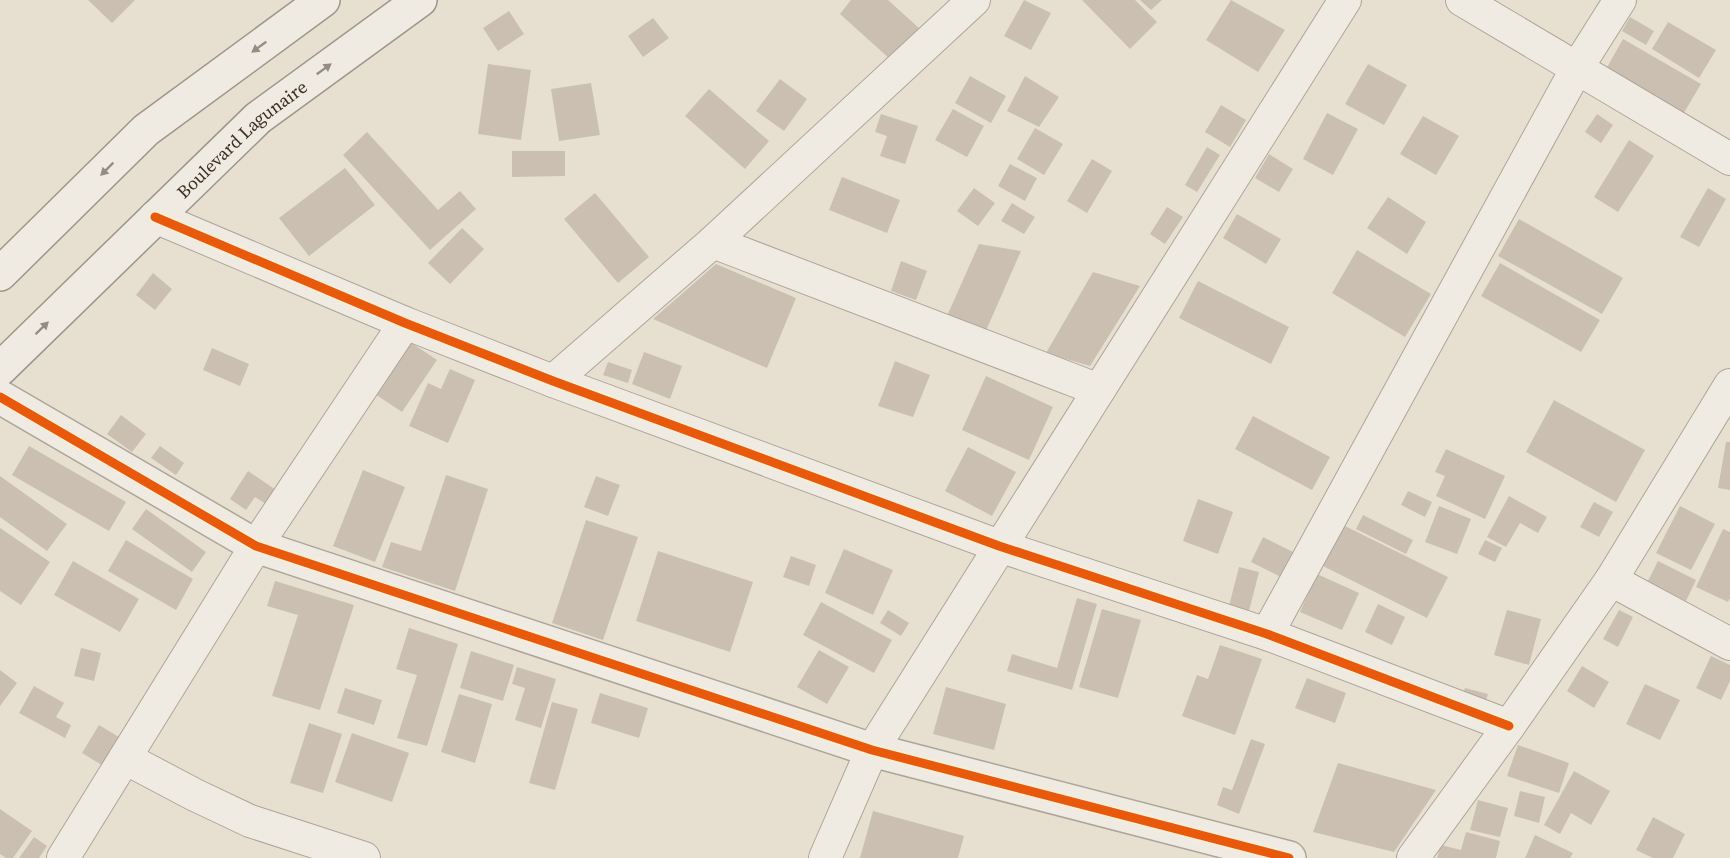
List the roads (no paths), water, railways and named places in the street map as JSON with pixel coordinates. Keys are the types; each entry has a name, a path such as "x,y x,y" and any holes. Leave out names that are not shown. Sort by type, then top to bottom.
{"street":[{"path":"0,274 146,130 323,0"},
{"name":"Boulevard Lagunaire","path":"0,369 258,118 420,0"},
{"path":"553,381 713,242 974,0"},
{"path":"825,858 872,750 1345,0"},
{"path":"1462,0 1730,159"},
{"path":"1267,634 1577,68 1620,0"},
{"path":"155,217 405,323 553,381 999,546 1267,634 1509,726"},
{"path":"713,242 1099,390"},
{"path":"63,858 256,546 405,323"},
{"path":"0,397 256,546 872,750 1289,858"},
{"path":"1413,858 1611,580 1726,400"},
{"path":"1611,580 1730,644"},
{"path":"125,758 195,795 250,820 364,858"}]}
